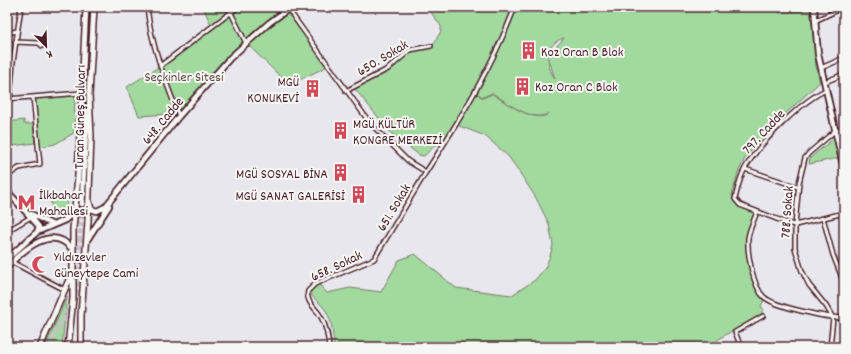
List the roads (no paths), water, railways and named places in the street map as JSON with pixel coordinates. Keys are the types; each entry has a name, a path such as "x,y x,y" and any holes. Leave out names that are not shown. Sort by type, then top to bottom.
{"main road":[{"name":"Turan Güneş Bulvarı","path":"68,347 73,298 72,248 74,209 78,176 80,92 86,7"},
{"name":"Turan Güneş Bulvarı","path":"81,347 81,316 89,203 89,95 94,7"},
{"path":"814,7 821,68 844,169"},
{"name":"648. Cadde","path":"123,184 179,116 230,58 289,8"},
{"path":"82,204 89,95"},
{"path":"89,203 91,209 97,211 101,210 123,184"},
{"path":"87,240 123,184"},
{"path":"7,191 9,196 32,216 38,225 37,232"},
{"path":"7,259 37,232 65,220 74,209 77,212 82,213 89,203"},
{"path":"32,216 53,225"},
{"path":"7,267 29,246 43,240 60,240 72,248"},
{"path":"40,347 66,290 73,269"}],"street":[{"path":"21,7 15,42 9,99 80,92"},
{"path":"147,7 152,38 160,66 179,116"},
{"path":"228,7 246,43"},
{"path":"160,66 238,7"},
{"path":"426,172 452,131 483,75 515,7"},
{"path":"815,21 844,7"},
{"name":"651. Sokak","path":"289,8 346,91 382,137 418,168 426,172 374,259"},
{"path":"7,32 17,31"},
{"path":"15,42 39,43 42,46"},
{"name":"650. Sokak","path":"346,91 388,68 410,50 431,46"},
{"path":"821,68 844,58"},
{"path":"824,82 844,74"},
{"name":"797. Cadde","path":"757,212 736,202 738,187 745,169 756,152 772,134 809,100 826,90"},
{"path":"7,176 19,168 40,164 32,97"},
{"path":"836,130 844,129"},
{"name":"788. Sokak","path":"833,318 824,302 809,285 802,271 795,248 795,225 798,187 804,163 809,153 836,130"},
{"path":"745,169 798,187"},
{"path":"844,213 795,225 757,212 748,239 754,281 758,291 770,301 833,318 844,318"},
{"path":"7,231 32,216"},
{"path":"824,218 835,261 844,283"},
{"name":"658. Sokak","path":"329,347 326,327 318,311 307,295 310,287 374,259"},
{"path":"12,262 66,290"},
{"path":"741,347 735,332 764,316"},
{"path":"833,318 830,346 844,347"}],"tunnel":[{"path":"48,347 76,296 82,204"}],"place":[{"name":"Koz Oran B Blok","path":"528,51"},
{"name":"Koz Oran C Blok","path":"522,86"},
{"name":"MGÜ KONUKEVİ","path":"312,89"},
{"name":"MGÜ KÜLTÜR KONGRE MERKEZİ","path":"340,131"},
{"name":"MGÜ SOSYAL BİNA","path":"341,173"},
{"name":"MGÜ SANAT GALERİSİ","path":"358,195"},
{"name":"İlkbahar Mahallesi","path":"26,202"},
{"name":"Yıldızevler Güneytepe Cami","path":"41,264"}],"park label":[{"name":"Seçkinler Sitesi","path":"184,76"}]}
